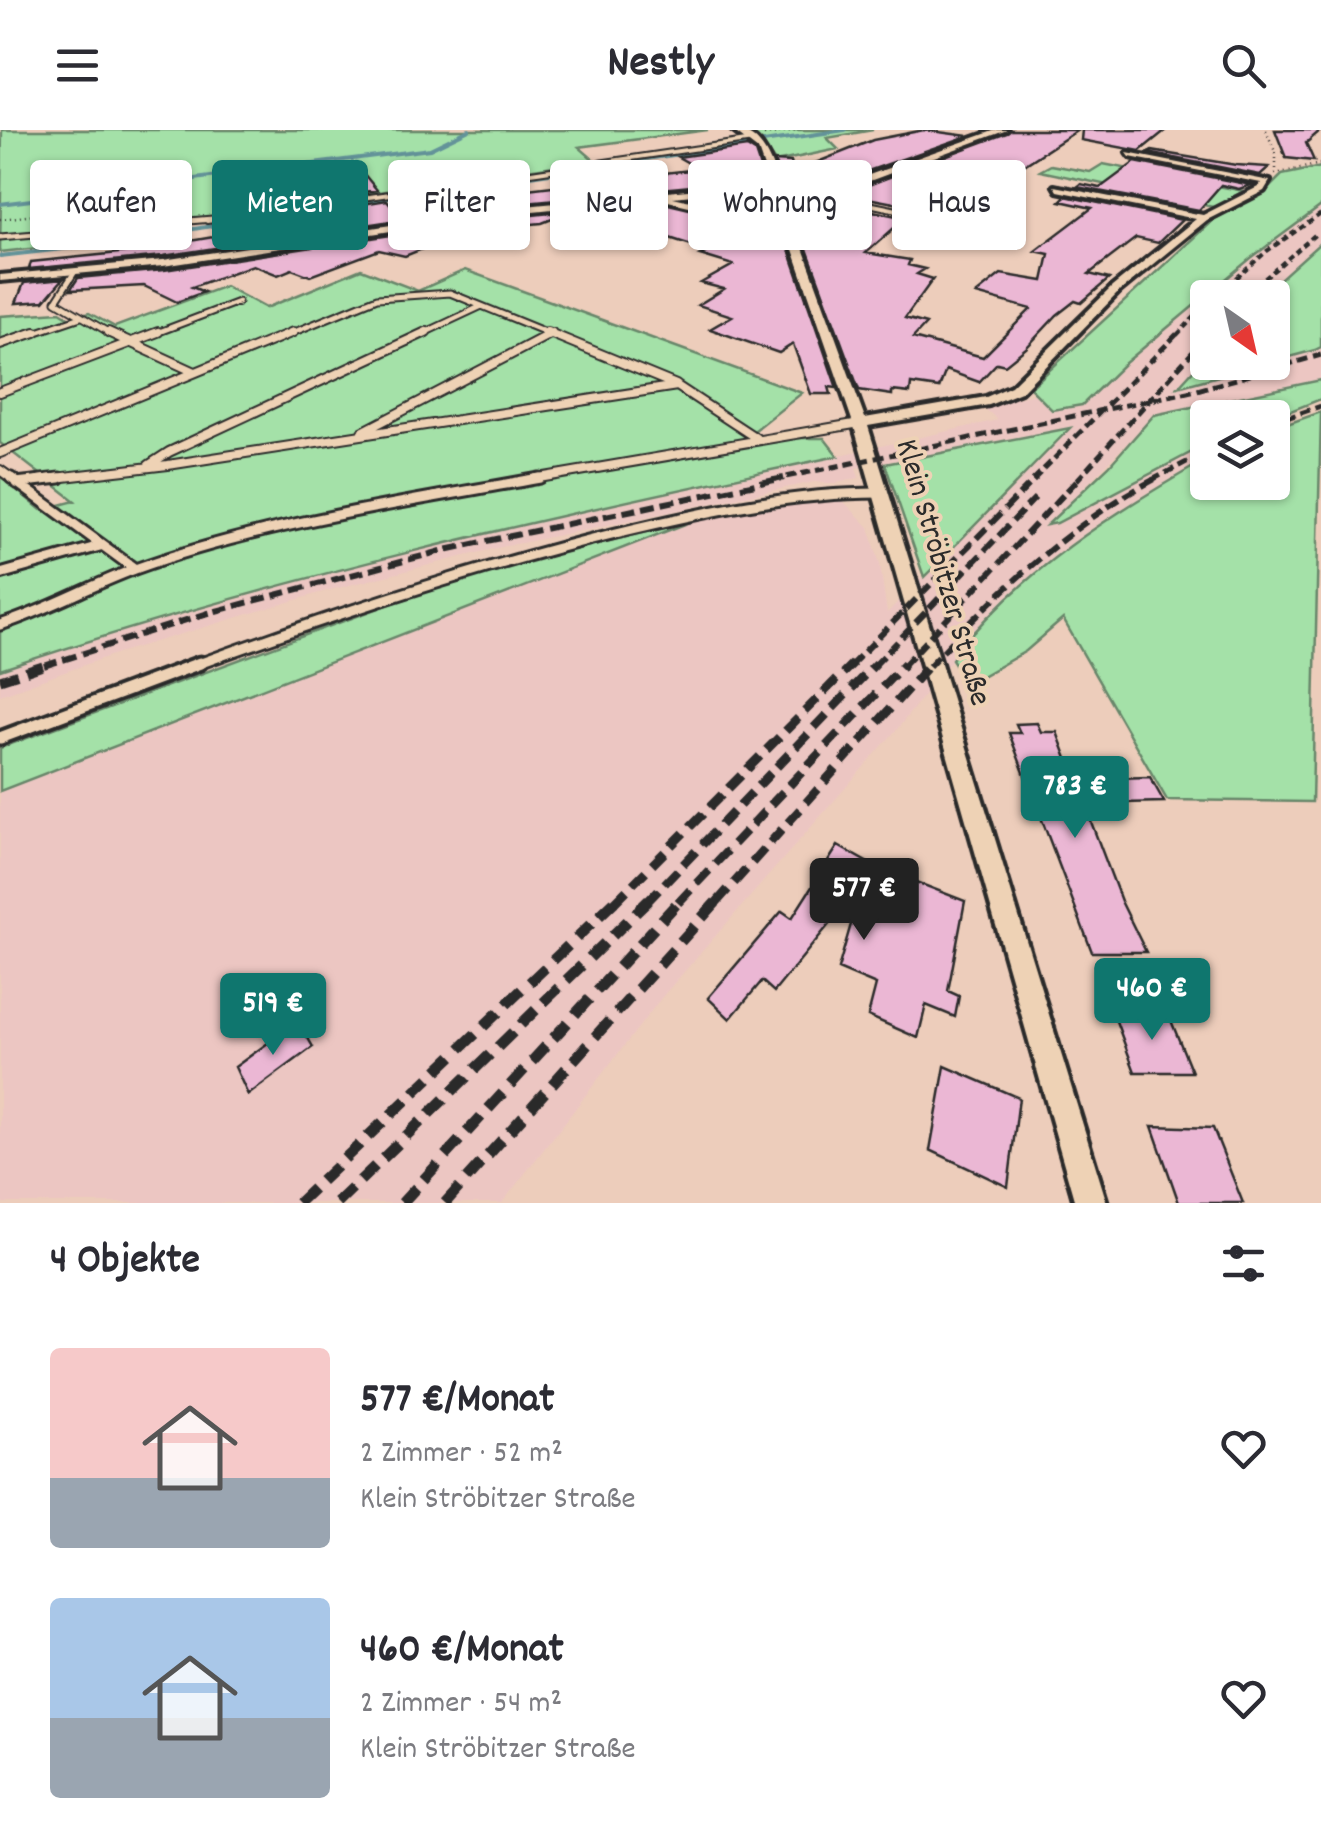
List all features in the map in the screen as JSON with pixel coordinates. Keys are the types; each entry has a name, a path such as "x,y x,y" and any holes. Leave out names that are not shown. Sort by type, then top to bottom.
{"street":[{"path":"736,130 752,139"},
{"path":"872,177 1003,130"},
{"name":"Klein Ströbitzer Straße","path":"752,139 766,160"},
{"path":"860,423 990,401 1016,389 1116,289 1204,218 1261,189 1266,180 1130,156"},
{"path":"1057,188 1204,218"},
{"path":"0,278 74,273 439,218 550,206"},
{"name":"Klein Ströbitzer Straße","path":"799,250 860,423 1091,1203"}],"lane":[{"path":"0,237 184,224 752,139"},
{"path":"74,273 56,301 128,344 195,372"},
{"path":"0,453 377,298 450,293 677,386 756,438"},
{"path":"0,392 238,302"},
{"path":"147,466 169,452 482,306"},
{"path":"0,344 81,317"},
{"path":"354,437 552,333"},
{"path":"16,483 354,437 677,386"},
{"path":"0,625 37,613 135,569 312,520 756,438 860,423"},
{"path":"0,470 135,569"},
{"path":"0,738 278,634 434,582 571,543 777,497 880,493"},
{"path":"0,574 100,546"}],"path":[{"path":"752,139 796,130"},
{"path":"1266,130 1276,154 1274,168 1278,172"},
{"path":"1266,180 1278,172 1321,164"},
{"path":"0,218 30,215"}],"shaded area":[{"path":"1321,206 1321,242 1279,280 1225,280"},
{"path":"1190,309 1190,375 1180,386 1202,380 1290,380 1290,356 1321,347 1321,380 1226,400 1190,400 1190,407 1154,415 1049,524 1190,453 1190,469 1093,528 1036,572 968,639 898,728 662,997 502,1203 0,1203 0,791 690,522 805,498 839,497 869,527 880,564 887,613 1069,428 856,468 859,478 832,484 814,482 497,548 326,591 118,653 0,695 0,670 91,640 402,552 998,420 982,406 1034,394 1052,410 1082,405"}],"green space":[{"path":"2,130 708,130 579,147 594,160 550,160 550,167 530,170 530,160 388,160 388,191 368,194 368,160 212,160 212,217 192,220 192,160 30,160 30,249 0,252"},
{"path":"744,130 873,130 827,138 838,149 785,160 774,160 758,138"},
{"path":"1103,164 1244,191 1213,207 1040,171 1051,165 1090,172"},
{"path":"1321,167 1321,206 1225,280 1190,280 1190,309 1082,405 1052,410 1030,388 1213,220 1266,191 1282,175"},
{"path":"1321,242 1321,347 1290,357 1290,280 1279,280"},
{"path":"361,269 418,291 465,270 802,393 745,438 824,438 838,456 626,501 311,577 0,670 0,476 41,510 75,501 0,443 0,316 60,312 70,318 89,313 115,327 225,286 266,308"},
{"path":"1190,374 1190,380 1204,380 1178,387"},
{"path":"1321,380 1321,399 1290,411 1290,400 1226,400"},
{"path":"1190,407 1190,453 1047,525 1109,466 1154,415"},
{"path":"1321,412 1312,802 1167,800 1063,619 1026,651 968,684 952,659 1007,598 1070,546 1190,469 1190,500 1290,500 1290,423"},
{"path":"1070,428 933,568 924,577 885,464"},
{"path":"690,522 0,791 0,748 387,605 507,565"}],"building":[{"path":"924,130 968,136 872,170 872,160 823,160 873,140"},
{"path":"1011,130 1078,130 1026,164 1026,160 933,160"},
{"path":"1082,130 1166,130 1140,151 1081,140"},
{"path":"1275,130 1321,130 1306,143 1314,161 1286,158"},
{"path":"747,147 755,152 758,160 688,163 678,157"},
{"path":"1148,153 1269,167 1260,175"},
{"path":"1135,162 1251,185 1239,189 1221,185 1199,210 1077,187 1081,184 1100,188"},
{"path":"688,170 688,186 668,188 668,173"},
{"path":"892,176 892,203 872,199 872,184"},
{"path":"550,186 550,200 530,202 530,189"},
{"path":"1065,196 1182,220 1158,243 1136,238 1089,274 1109,279 1081,303 1075,301 1057,315 1026,348 1005,365 997,363 979,382 946,370 939,388 911,384 910,393 892,391 892,395 859,390 807,250 869,250 866,253 910,260 908,265 925,269 917,274 933,279 905,318 926,324 913,338 983,357 1031,309 976,294 1001,274 1043,281 1049,254 1035,251 1092,208 1060,201"},
{"path":"387,200 388,221 368,225 368,203"},
{"path":"668,202 688,207 688,244 668,238"},
{"path":"872,211 892,215 892,230 872,248"},
{"path":"550,213 550,220 530,224 530,215"},
{"path":"388,235 388,250 420,250 405,256 379,250 310,276 292,269 278,275 253,265 192,287 204,292 177,302 144,286 70,290 78,278 164,270 294,250 368,250 368,239"},
{"path":"212,237 212,248 29,269 31,262 137,250 192,250 192,241"},
{"path":"707,250 789,250 837,388 829,387 831,394 811,394 793,344 779,353 710,329 732,316 698,305 724,289 701,283 733,265 700,255 710,251"},
{"path":"63,279 44,301 16,303 24,283"},
{"path":"1037,723 1041,732 1057,732 1121,901 1146,952 1092,952 1009,733 1020,733 1016,724"},
{"path":"1150,777 1164,802 1123,803 1111,778"},
{"path":"838,846 872,865 965,901 948,991 959,996 955,1017 926,1005 918,1038 868,1016 876,985 838,969 863,883 774,992 762,981 730,1019 708,998 782,911 792,918"},
{"path":"1113,1013 1168,1013 1192,1072 1135,1072"},
{"path":"298,1021 313,1047 248,1095 235,1067"},
{"path":"945,1066 1019,1098 1008,1187 930,1150"},
{"path":"1152,1126 1213,1128 1243,1203 1179,1203"}],"waterway":[{"path":"0,204 430,149 469,130"},
{"path":"0,256 90,246 426,191 845,130"}],"railway":[{"path":"1234,280 1267,251 1321,214"},
{"path":"1263,280 1317,233"},
{"path":"1177,335 1190,322"},
{"path":"1102,410 1179,332"},
{"path":"1149,400 1190,355"},
{"path":"1149,400 1321,355"},
{"path":"1077,480 1149,400"},
{"path":"1102,410 1149,400"},
{"path":"1290,417 1321,406"},
{"path":"772,480 1102,410"},
{"path":"1033,480 1102,410"},
{"path":"1152,480 1190,460"},
{"path":"44,666 205,614 445,550 784,478"},
{"path":"850,666 1036,478"},
{"path":"903,666 1079,478"},
{"path":"929,666 1035,562 1094,516 1157,478"},
{"path":"874,666 1035,498"},
{"path":"0,680 52,663"},
{"path":"614,903 853,663"},
{"path":"647,902 876,663"},
{"path":"678,903 905,663"},
{"path":"716,903 931,663"},
{"path":"298,1203 616,900"},
{"path":"402,1203 680,900"},
{"path":"445,1203 718,900"},
{"path":"337,1203 647,902"}]}
